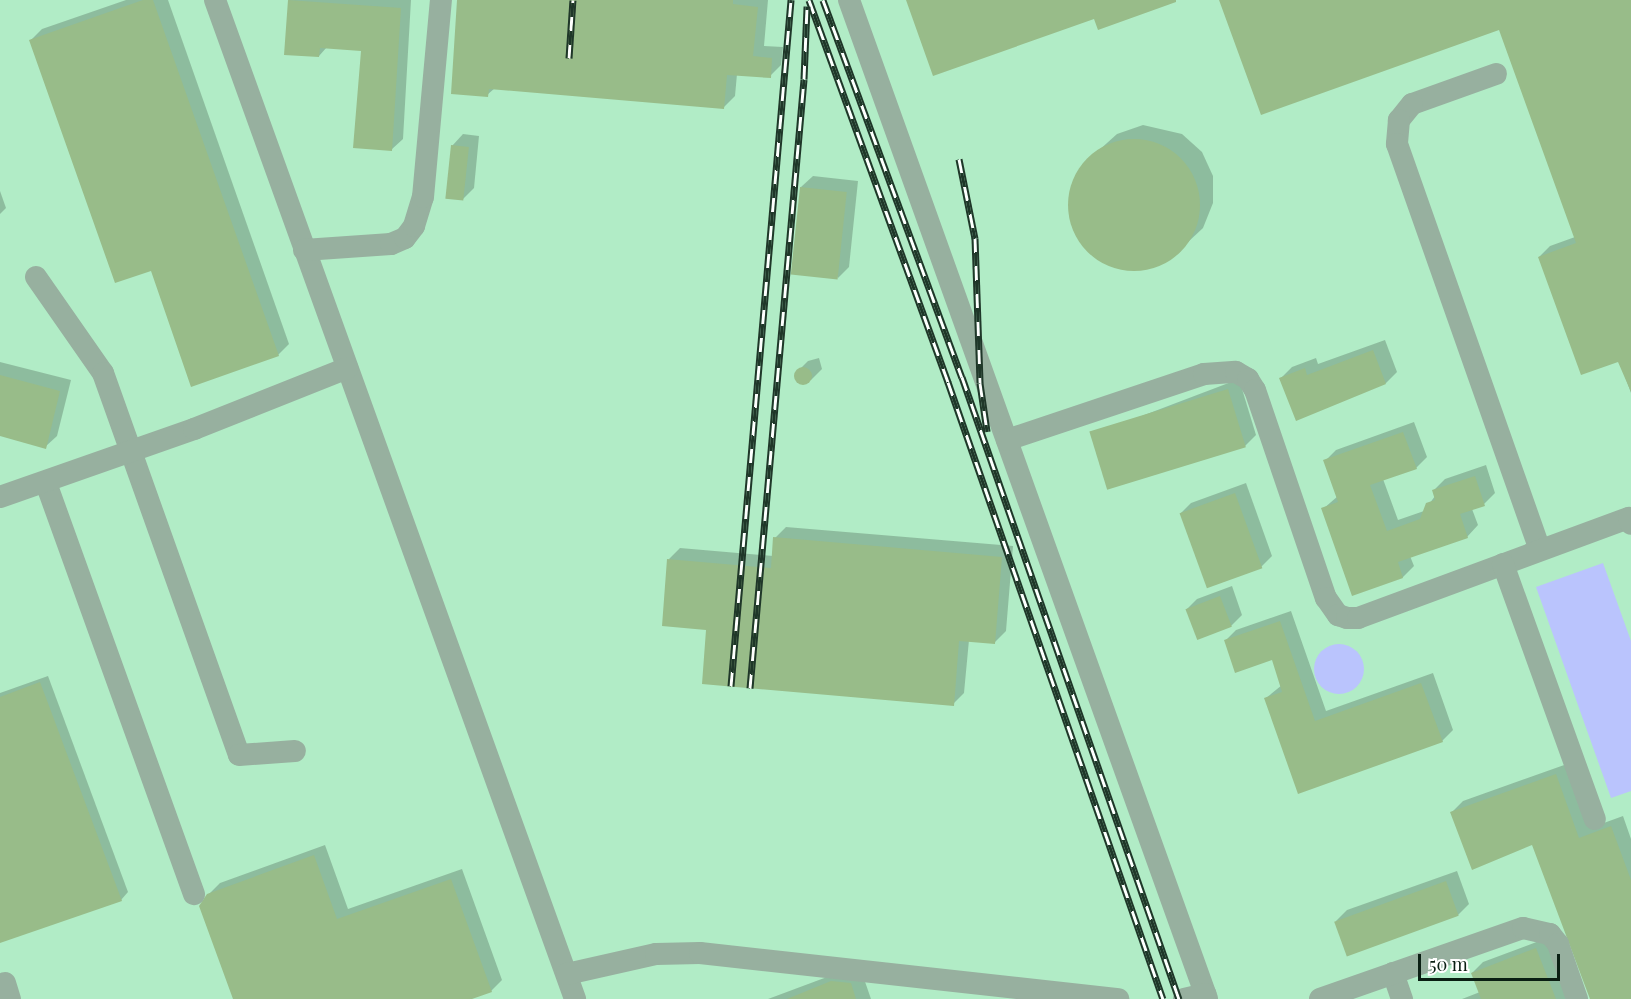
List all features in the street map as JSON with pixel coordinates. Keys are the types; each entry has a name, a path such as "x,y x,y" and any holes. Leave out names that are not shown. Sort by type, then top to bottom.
{"lane":[{"path":"215,0 575,999"},
{"path":"304,250 391,244 405,238 414,226 423,197 441,0"},
{"path":"849,0 1007,440 1198,998"},
{"path":"1496,75 1412,104 1399,120 1397,144 1540,550"},
{"path":"36,277 103,373 133,451 239,755 295,751"},
{"path":"0,497 133,451 347,368"},
{"path":"1007,440 1204,374 1236,372 1248,379 1255,390 1326,598 1338,615 1358,618 1629,518 1631,525"},
{"path":"45,483 194,894"},
{"path":"1503,564 1595,819"},
{"path":"1320,999 1509,931 1537,929 1558,944 1577,999"},
{"path":"567,974 656,954 700,953 1118,999"},
{"path":"1393,973 1402,999"}],"shaded area":[{"path":"0,0 1631,0 1631,999 0,999"}],"water":[{"path":"1603,563 1631,641 1631,791 1611,798 1536,587"},
{"path":"1339,644 1353,648 1360,655 1364,669 1360,683 1353,690 1339,694 1325,690 1318,683 1314,669 1318,655 1325,648"}],"building":[{"path":"143,0 153,0 279,356 191,387 151,271 115,283 29,40"},
{"path":"288,0 401,8 392,151 353,148 361,51 320,48 319,57 284,55"},
{"path":"457,0 733,0 733,4 758,7 753,56 772,58 771,78 727,75 724,109 489,89 488,97 451,94"},
{"path":"906,0 1176,0 1176,2 1098,30 1094,19 933,76"},
{"path":"1219,0 1631,0 1631,392 1618,362 1581,375 1538,257 1576,243 1499,30 1261,115"},
{"path":"1134,139 1159,144 1181,158 1195,180 1200,205 1195,230 1181,252 1159,266 1134,271 1109,266 1087,252 1073,230 1068,205 1073,180 1087,158 1109,144"},
{"path":"451,145 469,147 463,201 445,199"},
{"path":"800,187 847,192 838,279 791,275"},
{"path":"1373,350 1386,384 1296,421 1279,378 1305,368 1307,375"},
{"path":"799,367 807,367 812,372 810,383 799,385 794,380 794,372"},
{"path":"0,375 60,391 46,449 0,436"},
{"path":"1228,389 1246,447 1107,490 1089,431"},
{"path":"1403,432 1417,469 1370,485 1387,531 1420,519 1426,503 1435,500 1432,490 1475,476 1485,506 1460,514 1468,538 1398,562 1403,578 1352,596 1321,508 1338,502 1323,460"},
{"path":"1235,493 1262,568 1207,588 1180,513"},
{"path":"773,537 1002,557 995,644 959,641 954,706 702,684 706,630 662,626 667,559 771,568"},
{"path":"1220,596 1232,627 1197,640 1185,609"},
{"path":"1280,621 1315,721 1421,683 1443,742 1298,794 1264,698 1282,692 1272,660 1235,673 1224,640"},
{"path":"40,682 122,901 0,943 0,697"},
{"path":"1556,774 1579,838 1611,826 1631,880 1631,999 1590,999 1532,845 1472,870 1450,812"},
{"path":"314,855 337,919 451,879 492,992 472,999 233,999 199,906 207,894"},
{"path":"1446,881 1459,916 1347,956 1334,922"},
{"path":"1536,948 1556,999 1481,999 1471,973"},
{"path":"831,981 851,983 856,999 787,999"}],"railway":[{"path":"569,58 573,0"},
{"path":"731,686 791,0"},
{"path":"809,0 948,382 1163,999"},
{"path":"823,0 962,377 1179,999"},
{"path":"750,688 804,79 807,6"},
{"path":"959,159 975,238 980,383 987,431"}]}
